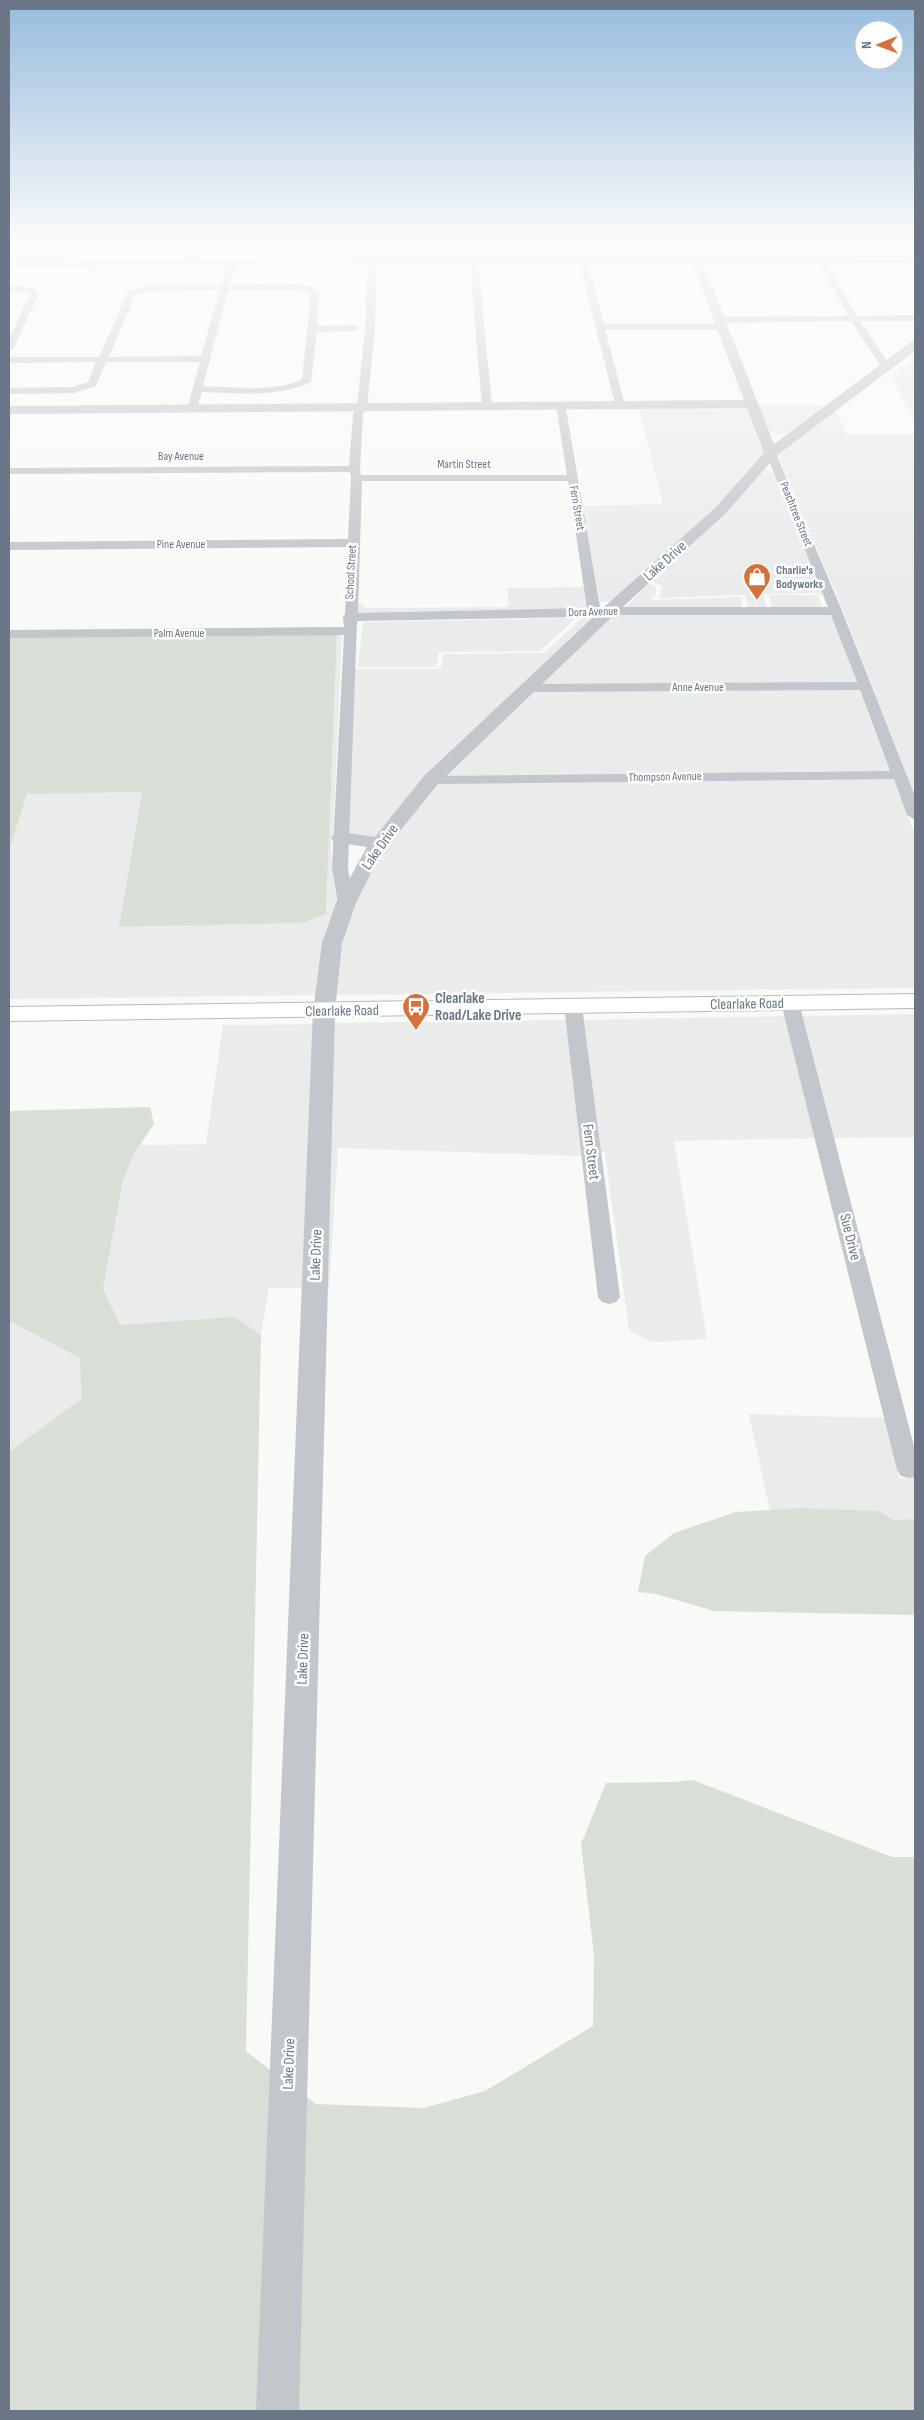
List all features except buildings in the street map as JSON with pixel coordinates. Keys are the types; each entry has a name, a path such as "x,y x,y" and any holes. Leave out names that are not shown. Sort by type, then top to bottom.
{"main road":[{"name":"Clearlake Road","path":"9,1014 324,1012 915,1001"}],"street":[{"path":"9,391 74,390 85,388 92,384 106,355"},
{"path":"192,409 207,355"},
{"path":"198,389 282,389 299,386 307,380 309,355"},
{"name":"School Street","path":"346,903 340,868 352,543 358,414 362,407 367,355"},
{"path":"482,355 487,406"},
{"path":"607,355 620,405"},
{"name":"Peachtree Street","path":"733,355 753,404 767,457 836,611 915,815"},
{"path":"878,355 886,367"},
{"name":"Lake Drive","path":"278,2411 324,1012 332,943 346,903 370,856 431,780 530,688 604,607 720,511 767,457 902,355"},
{"path":"9,360 206,359"},
{"path":"9,410 753,404"},
{"name":"Fern Street","path":"561,405 571,478 604,607"},
{"path":"767,457 785,435 798,433"},
{"name":"Bay Avenue","path":"9,471 355,474"},
{"name":"Martin Street","path":"355,474 571,478"},
{"name":"Pine Avenue","path":"9,546 352,543"},
{"name":"Dora Avenue","path":"349,624 584,614 604,607 836,611"},
{"name":"Palm Avenue","path":"9,634 349,624"},
{"name":"Anne Avenue","path":"530,688 865,686"},
{"name":"Thompson Avenue","path":"431,780 899,775"},
{"path":"341,838 380,843"},
{"name":"Sue Drive","path":"790,1003 909,1470"},
{"name":"Fern Street","path":"573,1006 609,1297"}],"shaded area":[{"path":"915,358 915,422 890,376"},
{"path":"748,405 765,453 715,510 614,601 600,602 582,506 663,504 638,406"},
{"path":"758,405 829,405 793,432 783,434 768,432"},
{"path":"835,409 847,435 915,435 915,796 842,608 777,453"},
{"path":"764,470 773,472 829,608 823,595 817,593 765,594 763,595 767,608 748,607 746,597 742,595 657,598 661,594 662,586 649,581"},
{"path":"650,583 656,587 656,593 651,598 653,600 741,597 742,607 623,609"},
{"path":"585,587 587,610 356,615 356,604 362,604 363,607 368,608 506,607 509,605 507,588"},
{"path":"769,595 818,595 822,607 772,608"},
{"path":"600,613 375,839 349,836 354,669 437,669 441,667 444,654 544,653 581,619 579,617"},
{"path":"614,613 831,613 857,683 540,685"},
{"path":"576,618 540,651 439,652 436,667 358,667 363,622"},
{"path":"337,634 342,634 333,838 331,840 332,868 338,903 317,995 9,999 9,851 27,794 142,792 120,927 303,923 326,914"},
{"path":"337,634 326,914 303,923 119,927 142,792 27,794 9,851 9,637"},
{"path":"859,689 890,772 443,776 535,691"},
{"path":"893,778 915,834 915,988 335,995 341,943 354,903 378,857 437,783"},
{"path":"915,1014 915,1137 834,1138 802,1016"},
{"path":"785,1016 815,1138 674,1141 707,1339 651,1342 629,1330 605,1152 601,1152 584,1020"},
{"path":"566,1020 582,1156 338,1148 329,1288 326,1288 332,1023"},
{"path":"315,1024 304,1288 269,1288 261,1335 235,1317 120,1326 103,1290 123,1180 135,1152 140,1145 206,1144 223,1025"},
{"path":"150,1107 154,1124 135,1152 123,1180 103,1289 120,1325 235,1317 261,1335 246,2051 274,2073 260,2411 9,2411 9,1452 81,1399 80,1358 9,1321 9,1111"},
{"path":"9,1321 80,1358 81,1399 9,1452"},
{"path":"749,1414 885,1418 899,1478 915,1478 915,1519 893,1520 879,1511 801,1508 770,1510"},
{"path":"801,1508 879,1511 893,1520 915,1519 915,1615 714,1611 656,1594 638,1592 645,1556 674,1533 736,1512"},
{"path":"693,1780 892,1857 915,1857 915,2411 295,2411 304,2095 316,2104 424,2108 485,2091 593,2026 594,1955 581,1844 606,1783"}],"place":[{"name":"Charlie's Bodyworks","path":"757,601"},
{"name":"Clearlake Road/Lake Drive","path":"416,1031"}]}
